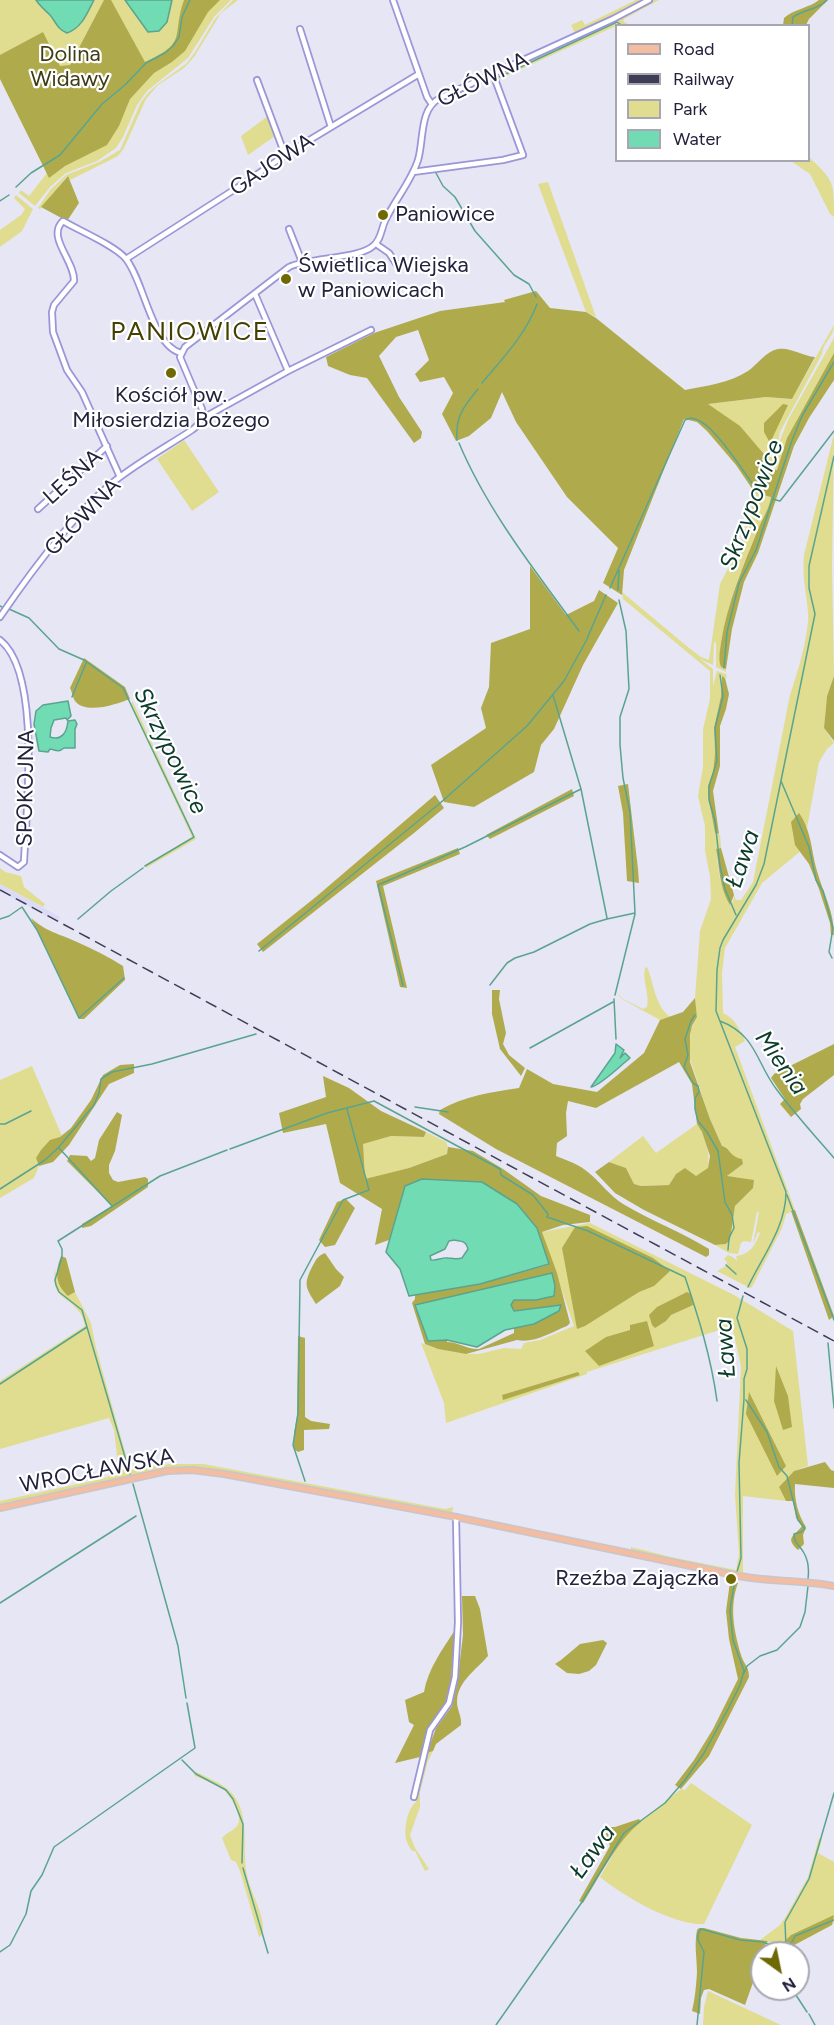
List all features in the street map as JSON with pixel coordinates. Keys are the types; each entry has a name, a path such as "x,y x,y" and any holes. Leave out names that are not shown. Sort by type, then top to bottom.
{"main road":[{"name":"WROCŁAWSKA","path":"0,1508 147,1474 185,1469 307,1488 732,1575 760,1580 834,1586"}],"street":[{"path":"393,0 431,103"},
{"name":"GŁÓWNA","path":"376,244 385,221 418,160 426,112 431,103 613,19 649,0"},
{"path":"300,29 331,127"},
{"name":"GAJOWA","path":"126,259 285,155 419,74"},
{"path":"413,172 503,160 523,155 493,74"},
{"path":"257,80 285,155"},
{"name":"LEŚNA","path":"120,477 82,392 67,370 53,332 54,305 74,281 74,271 57,237 56,230 63,221 112,248 126,259"},
{"path":"289,229 302,262"},
{"path":"203,418 202,409 182,364 181,353 198,335 289,267 302,262 366,250 376,244 389,253 399,268"},
{"path":"126,259 162,337 172,350 181,353"},
{"path":"255,294 288,371"},
{"name":"GŁÓWNA","path":"0,617 49,550 100,494 120,477 192,430 203,418 288,371 371,330"},
{"name":"LEŚNA","path":"38,509 107,446"},
{"name":"SPOKOJNA","path":"0,640 9,648 16,663 26,708 30,741 24,862 18,867 0,855"},
{"path":"414,1797 430,1730 448,1703 455,1677 458,1622 456,1517"}],"shaded area":[{"path":"0,884 60,917 58,922 0,891"}],"green space":[{"name":"Dolina Widawy","path":"0,0 231,0 214,17 188,58 147,91 137,105 116,148 97,161 66,173 50,187 35,206 19,193 21,190 29,196 47,173 0,79"},
{"name":"Dolina Widawy","path":"104,0 111,0 145,62 168,49 173,43 184,0 220,0 208,12 185,51 154,73 130,99 119,126 107,145 65,166 49,178 0,79 0,55 43,32 60,66 70,65"},
{"path":"233,0 238,0 221,13 194,57 184,68 158,85 146,99 124,148 118,156 70,180 67,176 40,209 38,208 50,190 66,175 99,162 120,150 141,102 158,84 186,64 215,19"},
{"path":"636,0 646,0 575,33 571,25 582,20 585,25"},
{"path":"652,0 659,0 624,19 623,21 628,24 615,24 615,26 497,80 495,75"},
{"path":"819,0 828,0 806,24 783,24 784,18 788,15"},
{"path":"268,116 275,136 248,155 241,136"},
{"path":"810,158 828,177 833,189 834,217 830,214 810,174 792,162 810,162"},
{"path":"68,176 79,203 67,221 41,207"},
{"path":"548,182 596,317 586,312 538,184"},
{"path":"16,195 33,209 22,231 0,247 0,230 21,215 25,209 14,198"},
{"path":"536,291 550,308 586,312 596,318 685,390 717,384 733,378 748,371 774,350 787,349 815,357 792,399 766,397 708,404 740,426 769,460 768,469 777,470 787,438 834,353 834,380 794,446 758,553 744,582 732,629 726,669 721,667 719,658 727,613 771,497 755,493 736,465 697,422 684,419 624,570 622,595 603,583 618,548 567,497 516,422 502,392 491,418 469,436 456,441 442,414 453,393 444,377 420,382 415,374 429,360 418,330 396,337 379,356 399,397 422,432 421,438 414,443 367,378 350,375 328,366 326,357 374,333 440,311 505,302 504,300"},
{"path":"834,325 822,354 780,432 772,471 707,404 766,397 792,399"},
{"path":"834,338 834,353 787,438 777,470 775,470 779,443 788,420"},
{"path":"783,404 788,405 770,443 764,432 764,423"},
{"path":"834,434 832,567 834,676 827,696 824,728 834,743 819,762 807,828 808,845 762,883 725,948 722,973 723,1013 734,1021 745,1041 735,1047 795,1210 786,1214 782,1228 750,1288 717,1271 726,1266 727,1262 724,1259 728,1255 737,1261 736,1256 749,1251 754,1245 760,1233 758,1232 753,1244 759,1212 757,1212 751,1242 741,1243 738,1254 729,1253 715,1245 726,1244 730,1240 735,1206 741,1200 727,1176 743,1164 733,1157 726,1147 722,1146 710,1119 689,1056 691,1030 697,1017 695,998 700,931 711,899 710,876 705,851 705,826 698,796 703,767 703,729 710,699 710,671 623,599 622,592 689,648 709,660 720,584 739,547 756,494 771,496 728,610 720,657 721,667 726,669 726,672 716,667 716,642 714,643 713,665 700,659 713,669 713,686 717,671 726,674 727,678 722,677 721,679 721,696 714,728 713,773 708,786 708,795 715,833 720,835 721,848 716,849 720,878 724,891 733,903 734,895 736,900 741,900 753,882 790,695 805,642 808,611 804,555"},
{"path":"184,440 219,492 192,511 157,459"},
{"path":"530,566 566,615 594,601 599,590 618,603 583,665 554,729 541,745 534,772 474,807 444,802 431,765 486,728 481,708 489,687 491,643 530,629"},
{"path":"84,658 125,687 130,699 110,706 94,708 80,705 75,701 70,688"},
{"path":"722,676 725,678 729,694 720,726 720,766 713,791 719,834 715,833 708,786 713,773 714,728 721,696"},
{"path":"834,676 834,741 824,728 827,696"},
{"path":"133,702 196,839 146,868 145,865 192,837 130,704"},
{"path":"628,784 639,883 627,881 623,813 618,786"},
{"path":"572,789 574,796 490,839 486,835"},
{"path":"435,795 444,808 263,952 257,944"},
{"path":"799,813 809,834 817,871 834,926 834,935 831,935 830,923 809,864 795,845 791,822"},
{"path":"458,848 460,854 383,886 407,988 400,987 376,881"},
{"path":"721,848 734,895 730,905 719,871 716,849"},
{"path":"0,868 5,872 21,876 24,887 45,904 43,907 0,884"},
{"path":"31,918 48,930 95,950 123,966 125,980 84,1019 79,1019"},
{"path":"647,967 658,1001 670,1017 660,1020 618,995 643,1009 647,1007 648,997 644,973"},
{"path":"492,990 500,990 499,999 506,1033 503,1044 509,1055 525,1068 521,1076 500,1049 492,1014"},
{"path":"695,998 697,1017 690,1035 690,1062 722,1146 734,1156 742,1159 743,1164 727,1176 754,1180 753,1188 735,1206 730,1240 726,1244 715,1245 644,1210 615,1193 595,1172 609,1162 626,1168 634,1184 641,1186 669,1185 676,1174 685,1168 696,1176 708,1168 710,1156 697,1124 692,1084 679,1062 596,1108 568,1101 567,1136 557,1143 556,1156 585,1170 623,1204 709,1249 709,1255 706,1257 496,1149 439,1114 440,1110 449,1105 468,1098 519,1088 527,1069 553,1084 597,1092 644,1053 660,1020 683,1012"},
{"path":"834,1044 834,1075 803,1099 800,1104 801,1109 791,1117 780,1104 785,1099 771,1078 774,1074"},
{"path":"134,1064 134,1073 109,1084 69,1145 53,1162 39,1166 36,1158 41,1150 50,1140 60,1137 71,1128 91,1100 103,1075 120,1065"},
{"path":"32,1066 62,1136 36,1158 39,1166 34,1178 0,1198 0,1080"},
{"path":"323,1076 349,1088 381,1111 426,1132 424,1137 391,1136 363,1144 365,1179 409,1168 447,1154 448,1147 473,1151 541,1196 590,1215 590,1222 563,1225 542,1232 557,1273 570,1323 536,1339 517,1340 466,1354 425,1344 412,1303 415,1295 480,1284 548,1265 537,1229 517,1204 405,1186 389,1240 375,1245 382,1209 340,1183 326,1124 283,1133 279,1113 326,1097","holes":["551,1273 555,1286 536,1300 514,1300 511,1304 513,1311 560,1305 535,1324 514,1328 514,1333 479,1349 447,1342 447,1340 428,1340 416,1305"]},
{"path":"117,1112 122,1115 109,1173 113,1180 118,1182 145,1177 148,1179 148,1187 91,1226 82,1228 82,1224 112,1206 67,1161 70,1155 87,1156 91,1161 95,1158 99,1140"},
{"path":"697,1124 707,1145 708,1169 696,1176 676,1174 669,1185 641,1186 634,1184 626,1168 609,1162 643,1136 656,1153"},
{"path":"426,1132 446,1142 447,1154 409,1168 364,1180 362,1144 391,1136 424,1137"},
{"path":"346,1199 355,1208 335,1245 325,1247 319,1240 337,1202"},
{"path":"795,1210 834,1316 829,1320 791,1211"},
{"path":"590,1223 734,1295 793,1331 808,1466 794,1471 779,1487 786,1501 743,1496 743,1572 751,1574 750,1576 631,1551 631,1547 736,1570 739,1554 735,1495 741,1366 732,1326 587,1372 587,1374 446,1423 444,1403 421,1343 438,1349 479,1354 504,1348 521,1349 524,1343 540,1340 574,1326 542,1232"},
{"path":"587,1226 653,1258 670,1271 654,1286 639,1292 577,1329 562,1248 575,1227"},
{"path":"325,1253 344,1277 340,1286 316,1304 308,1290 307,1278 317,1258"},
{"path":"61,1256 66,1258 75,1292 68,1296 57,1278"},
{"path":"55,1270 63,1291 68,1296 75,1292 91,1323 130,1470 170,1464 203,1464 445,1509 453,1507 452,1514 307,1486 167,1469 0,1505 0,1501 119,1473 114,1430 109,1418 0,1449 0,1381 85,1326 81,1314 61,1296 55,1287"},
{"path":"687,1292 691,1294 693,1305 671,1315 655,1328 649,1315 657,1307"},
{"path":"647,1321 654,1346 599,1366 585,1351 606,1337 630,1330 630,1325"},
{"path":"298,1336 305,1338 305,1417 311,1421 330,1424 329,1429 304,1430 304,1450 298,1452 294,1449 294,1433 297,1416"},
{"path":"776,1366 788,1396 792,1427 783,1430 774,1401"},
{"path":"578,1372 580,1375 503,1400 502,1395"},
{"path":"749,1392 786,1466 777,1476 746,1414"},
{"path":"825,1462 834,1471 834,1488 795,1484 797,1507 806,1527 803,1535 804,1544 798,1550 791,1539 802,1526 796,1518 793,1501 786,1501 779,1487 794,1471"},
{"path":"730,1582 738,1583 734,1601 735,1628 738,1646 749,1677 709,1756 681,1789 675,1785 713,1729 738,1679 729,1639 726,1611"},
{"path":"462,1596 475,1596 480,1609 488,1656 460,1688 457,1702 461,1725 436,1744 433,1751 427,1753 436,1728 452,1706 457,1685 463,1635"},
{"path":"455,1630 450,1691 446,1704 430,1727 420,1757 395,1763 414,1725 409,1722 405,1700 424,1692 432,1668"},
{"path":"603,1640 607,1643 596,1665 589,1671 579,1674 567,1673 555,1664 580,1644"},
{"path":"433,1751 420,1792 420,1807 410,1835 415,1848 429,1869 425,1871 415,1851 412,1851 407,1843 406,1826 410,1810 416,1802 427,1753"},
{"path":"196,1772 225,1787 234,1795 239,1805 243,1816 247,1875 262,1919 263,1934 259,1937 240,1871 236,1862 231,1860 222,1838 239,1822 236,1808 225,1791 195,1776"},
{"path":"691,1783 752,1825 704,1924 678,1920 664,1915 635,1901 600,1877 619,1844 632,1828 681,1789 685,1790"},
{"path":"639,1819 641,1822 624,1838 583,1903 579,1901 610,1846 606,1834 609,1827"},
{"path":"819,1838 822,1839 818,1853 834,1862 834,1923 799,1941 760,1940 780,1925 808,1877"},
{"path":"834,1915 832,1925 802,1941 785,1941 791,1935"},
{"path":"704,1928 741,1938 768,1941 750,1941 750,1991 745,2005 709,1989 704,1990 701,1998 700,2014 692,2011 697,1973 697,1930"},
{"path":"708,1991 781,2025 703,2025"}],"water":[{"path":"36,0 94,0 77,28 67,33"},
{"path":"125,0 172,0 167,22 159,31 148,32"},
{"path":"68,701 71,716 67,720 66,718 54,720 50,737 61,737 68,721 75,720 77,724 75,748 39,751 34,724 36,711 43,705"},
{"path":"616,1044 624,1050 620,1058 625,1053 630,1058 605,1079 591,1087 615,1053"},
{"path":"422,1179 482,1182 517,1204 537,1228 549,1264 480,1284 409,1296 400,1269 386,1252 405,1186","holes":["449,1241 461,1241 467,1246 468,1249 462,1258 431,1260 430,1256 445,1249"]},
{"path":"552,1273 555,1286 554,1296 536,1300 514,1300 511,1305 514,1311 561,1305 559,1311 534,1324 505,1330 477,1347 447,1340 428,1341 415,1305"}],"waterway":[{"name":"Skrzypowice","path":"16,187 31,173 60,155 102,104 146,63 173,46 179,37 182,17 190,0"},
{"path":"792,24 793,17 820,6 827,0"},
{"path":"497,78 617,22 620,24"},
{"path":"436,173 443,186 455,197 475,231 514,275 529,284 536,297"},
{"name":"Skrzypowice","path":"0,201 9,195"},
{"path":"482,383 520,336 537,304"},
{"name":"Skrzypowice","path":"724,668 727,632 739,583 756,550 802,416 834,362"},
{"path":"457,440 459,418 478,389"},
{"path":"610,588 685,420 694,419 715,434 762,496"},
{"path":"772,499 780,501 834,431"},
{"path":"459,443 470,468 498,516 579,631"},
{"name":"Ława","path":"748,1287 778,1230 786,1192 716,1011 717,970 723,940 756,885 764,864 815,614 809,588 809,566 834,456"},
{"path":"618,590 619,570"},
{"path":"259,951 439,804 527,726 564,681 586,641 606,595"},
{"path":"490,985 507,963 515,958 534,952 590,924 635,913 630,812 623,778 620,745 620,717 629,689 626,631 619,600"},
{"name":"Skrzypowice","path":"9,609 29,618 59,649 84,660 123,688 194,837 145,866"},
{"path":"72,697 86,663"},
{"name":"Skrzypowice","path":"720,675 723,696 715,728 717,761 709,786 709,800 715,821 725,889 736,915"},
{"path":"553,695 581,789 607,918"},
{"path":"781,781 809,847 816,880 823,891 833,928 829,952 832,958"},
{"path":"403,986 378,885 465,847 581,789"},
{"name":"Skrzypowice","path":"78,919 143,868"},
{"path":"0,919 22,907 37,930 79,1018 124,978"},
{"path":"615,995 635,914"},
{"path":"614,999 616,1039"},
{"path":"530,1048 613,1002"},
{"name":"Ława","path":"695,1015 685,1039 688,1055 684,1067 693,1083 698,1086 699,1092 695,1098 698,1121 718,1151 725,1202 732,1215 734,1228 729,1238 728,1250"},
{"name":"Mienia","path":"720,1021 742,1034 749,1042 777,1090 834,1158"},
{"path":"0,1189 45,1160 58,1148 94,1105 101,1079 112,1072 152,1064 256,1034"},
{"path":"230,1149 327,1113 374,1101 500,1169 501,1175 533,1195 548,1214 547,1217 588,1231 685,1277 704,1338 717,1401"},
{"path":"415,1107 448,1112"},
{"path":"305,1481 293,1445 298,1413 300,1280 343,1200 369,1190 347,1109"},
{"path":"0,1124 5,1124 31,1111"},
{"path":"59,1148 112,1206"},
{"path":"130,1474 82,1310 59,1292 56,1285 55,1280 62,1257 62,1249 58,1241 160,1176 227,1150"},
{"path":"787,1195 834,1320"},
{"name":"Ława","path":"726,1265 736,1274"},
{"name":"Ława","path":"737,1572 741,1558 739,1463 744,1379 747,1369 747,1349 737,1318 743,1296"},
{"path":"0,1384 87,1327"},
{"path":"828,1343 834,1408"},
{"name":"Ława","path":"746,1400 767,1432 779,1467 787,1476 798,1520 805,1529 794,1534 794,1537 806,1559 808,1579"},
{"path":"133,1484 178,1646 186,1698"},
{"path":"0,1603 136,1516"},
{"name":"Ława","path":"496,2025 582,1902 624,1833 665,1803 685,1780 704,1753 728,1709 744,1671 733,1640 730,1610 735,1579"},
{"name":"Ława","path":"744,1673 747,1666 760,1656 777,1650 800,1627 805,1612 808,1586"},
{"path":"0,1952 10,1945 26,1914 31,1891 42,1875 54,1847 195,1748 187,1703"},
{"path":"182,1760 196,1774 226,1790 233,1799 243,1824 242,1863"},
{"path":"786,1941 785,1922 809,1879 834,1793"},
{"path":"243,1868 268,1953"},
{"name":"Mienia","path":"792,1941 795,1936 834,1920"},
{"path":"697,2025 704,1952 698,1940 701,1929 752,1941"},
{"name":"Mienia","path":"800,2001 807,2012"},
{"name":"Mienia","path":"809,2014 815,2025"}],"railway":[{"path":"0,890 834,1341"}],"place":[{"name":"Paniowice","path":"383,215"},
{"name":"Świetlica Wiejska w Paniowicach","path":"286,279"},
{"name":"Kościół pw. Miłosierdzia Bożego","path":"171,373"},
{"name":"Rzeźba Zajączka","path":"731,1579"}],"district":[{"name":"PANIOWICE","path":"190,332"}]}
